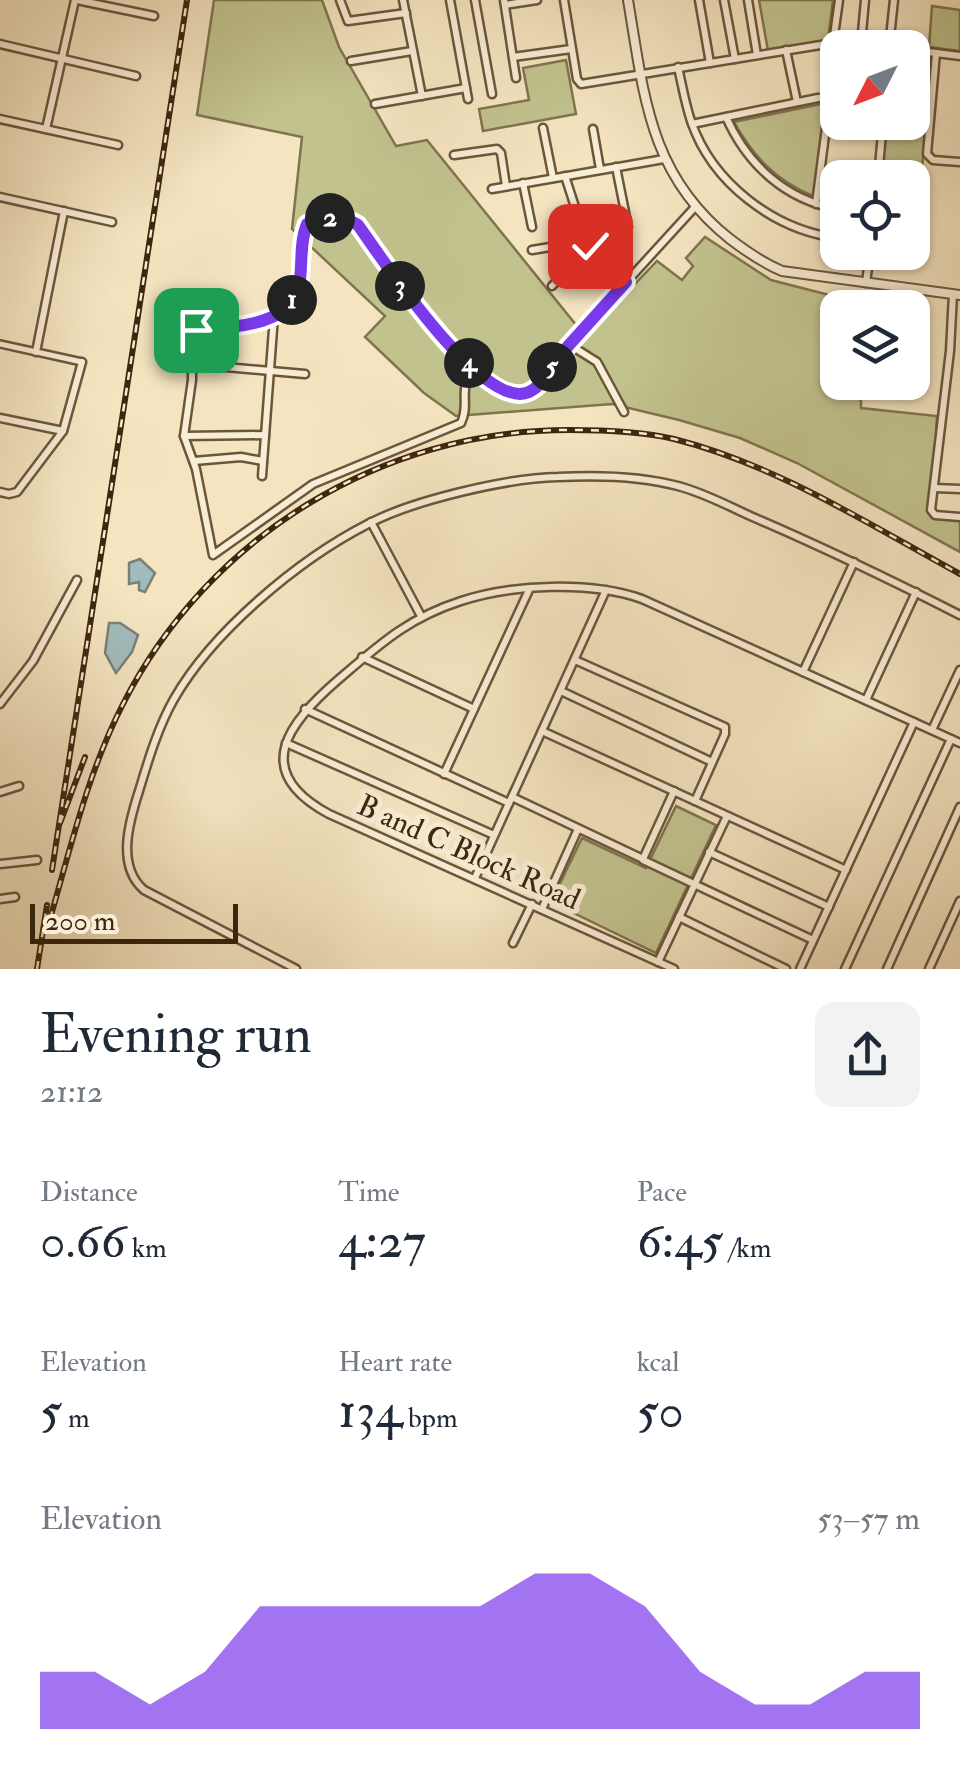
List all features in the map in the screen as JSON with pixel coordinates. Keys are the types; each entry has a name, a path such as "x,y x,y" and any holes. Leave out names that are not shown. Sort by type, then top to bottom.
{"street":[{"path":"46,129 76,0 154,16"},
{"path":"340,0 344,17 352,22 406,13"},
{"path":"404,0 422,96"},
{"path":"450,0 468,98"},
{"path":"476,0 492,94"},
{"path":"516,78 504,3 537,0"},
{"path":"564,0 577,78 582,84 820,44"},
{"path":"628,0 654,136 694,207 712,224 764,263 802,276 956,294 956,327 950,351 933,514 960,517"},
{"path":"699,0 710,63"},
{"path":"724,0 734,59"},
{"path":"748,0 757,55"},
{"path":"835,30 838,0"},
{"path":"863,30 866,0"},
{"path":"893,30 894,0"},
{"path":"0,44 136,76"},
{"path":"513,57 572,49"},
{"path":"786,50 796,102"},
{"path":"351,62 412,51"},
{"path":"930,52 960,56"},
{"path":"936,53 926,154 932,160 960,162"},
{"path":"678,67 692,124 705,150 738,192 788,226 820,234"},
{"path":"375,104 466,88"},
{"path":"692,124 820,99"},
{"path":"726,117 764,174 796,196 820,205"},
{"path":"0,119 118,145"},
{"path":"544,128 553,178"},
{"path":"593,130 600,169"},
{"path":"816,204 827,140"},
{"path":"454,155 497,149 506,186"},
{"path":"492,189 664,159"},
{"path":"616,166 628,228"},
{"path":"566,176 588,244 626,282"},
{"path":"523,183 532,227"},
{"path":"0,197 112,222"},
{"path":"475,368 464,382 465,415 461,423 313,484 286,500 216,556 194,461 184,436 193,331 260,322 274,316 297,292 307,224 319,218 351,220 358,225 427,320 475,368 510,393 528,392 541,382 694,207"},
{"path":"36,352 64,212"},
{"path":"532,250 588,244"},
{"path":"552,286 588,244"},
{"path":"866,284 868,270"},
{"path":"262,476 274,316"},
{"path":"0,344 82,362 63,431 17,492 0,492"},
{"path":"570,345 597,362 624,412"},
{"path":"950,351 960,352"},
{"path":"192,364 305,374"},
{"path":"0,418 63,431"},
{"path":"184,436 264,435"},
{"path":"194,461 241,457 263,461"},
{"path":"296,969 144,890 132,876 128,838 159,733 187,680 224,635 270,592 371,522 446,497 536,478 600,477 687,489 854,562 960,616"},
{"path":"935,488 960,490"},
{"path":"371,522 422,616"},
{"path":"803,672 854,562"},
{"path":"0,704 32,661 77,580"},
{"path":"444,774 529,590"},
{"path":"494,836 286,743 304,710 384,638 422,616 473,597 529,590 606,590 642,599 960,743"},
{"path":"475,878 606,590"},
{"path":"866,700 916,592"},
{"path":"362,657 474,709"},
{"path":"575,660 721,723 726,731 695,801"},
{"path":"932,730 960,670"},
{"path":"561,691 712,762"},
{"path":"304,710 444,774 578,828 693,886 814,940"},
{"path":"800,969 914,722"},
{"path":"542,731 846,870"},
{"path":"845,969 950,739"},
{"name":"B and C Block Road","path":"286,743 285,769 300,797 329,814 674,969"},
{"path":"0,792 19,786"},
{"path":"643,860 674,791"},
{"path":"887,969 960,807"},
{"path":"658,962 727,816"},
{"path":"542,909 578,828"},
{"path":"709,852 829,907"},
{"path":"0,864 38,860"},
{"path":"0,898 15,897"},
{"path":"929,969 960,901"},
{"path":"513,943 532,904"},
{"path":"679,917 786,969"}],"green space":[{"path":"214,0 322,0 339,47 396,146 427,140 585,336 657,261 682,280 693,266 686,258 705,237 771,280 820,293 820,400 861,400 861,408 937,416 932,511 960,515 960,552 797,463 740,438 679,420 612,404 456,416 424,393 365,337 385,316 292,229 302,137 197,115"},
{"path":"759,0 833,0 829,30 820,30 820,41 768,51"},
{"path":"932,6 960,10 960,51 930,47"},
{"path":"566,60 576,114 483,131 479,109 529,100 523,68"},
{"path":"820,104 821,140 813,196 787,183 767,166 734,122"},
{"path":"885,140 925,140 923,160 882,160"},
{"path":"676,806 716,825 656,953 551,902 582,838 646,868"}],"water":[{"path":"140,559 155,573 145,592 139,590 139,582 129,584 129,563"},
{"path":"109,623 120,623 138,635 132,652 116,673 105,653"}],"railway":[{"path":"52,870 187,0"},
{"path":"50,919 100,756 123,704 159,644 202,591 252,544 307,504 368,473 432,449 499,435 582,430 661,436 712,450 785,480 960,574"},
{"path":"60,823 85,757"},
{"path":"37,969 47,905"}],"route":[{"path":"196,330 260,322 274,316 297,292 307,224 319,218 351,220 427,320 454,349 498,386 522,394 541,382 626,282 590,246"}]}
